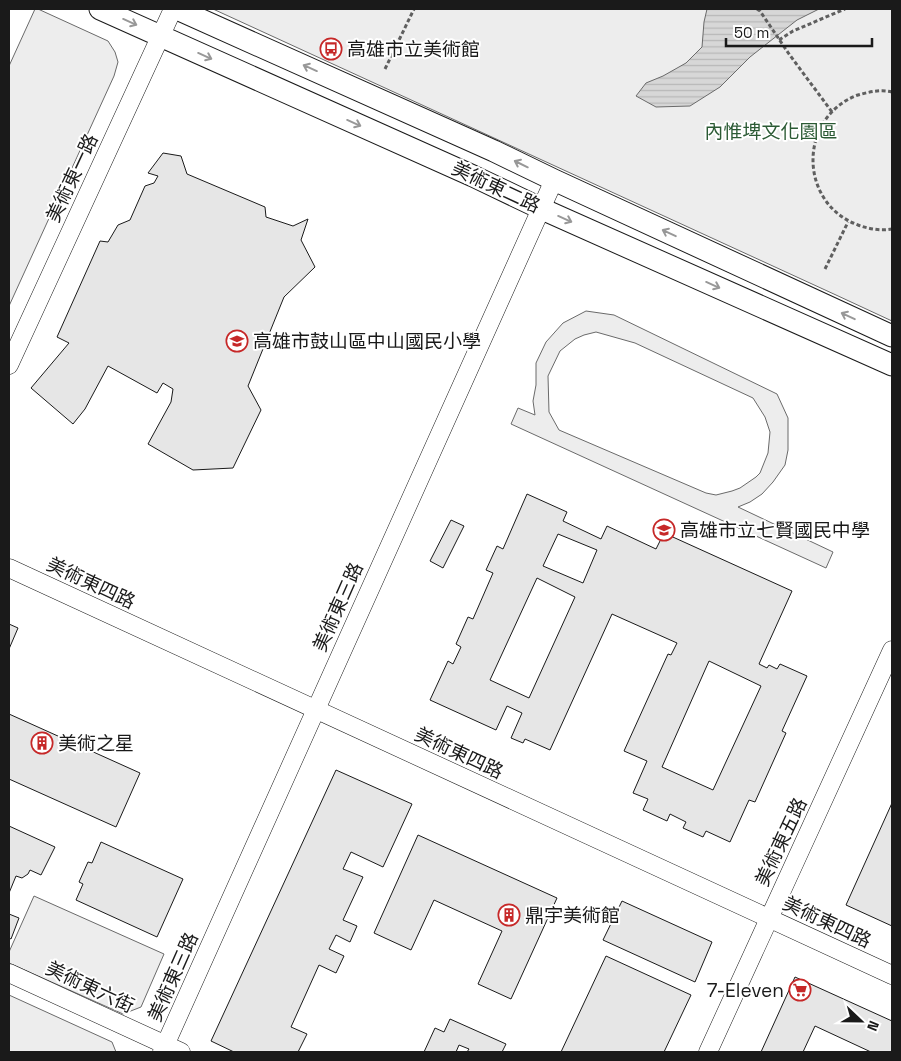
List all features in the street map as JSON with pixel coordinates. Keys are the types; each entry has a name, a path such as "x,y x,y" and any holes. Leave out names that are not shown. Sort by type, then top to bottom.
{"street":[{"name":"美術東二路","path":"100,9 892,365"},
{"name":"美術東二路","path":"175,9 494,151 892,336"},
{"name":"美術東一路","path":"9,365 175,9"},
{"name":"美術東三路","path":"170,1050 316,710 554,180"},
{"name":"美術東四路","path":"9,568 892,975"},
{"name":"美術東五路","path":"708,1052 892,650"},
{"name":"美術東六街","path":"9,973 170,1050"}],"path":[{"path":"385,69 414,9"},
{"path":"757,9 760,10 832,112"},
{"path":"780,40 793,31 845,9"},
{"path":"892,92 868,92 848,99 832,112 820,129 813,149 813,171 819,191 832,209 848,222 866,228 892,229"},
{"path":"825,269 848,222"}],"shaded area":[{"path":"35,9 108,41 115,52 118,62 114,76 9,306 9,66"},
{"name":"內惟埤文化園區","path":"213,9 892,9 892,321 836,295"},
{"path":"707,9 819,9 797,20 750,57 720,87 690,106 656,107 636,96 646,83 686,63 702,47"},
{"path":"586,311 614,315 777,394 788,418 788,450 785,465 762,494 738,507 833,552 826,568 511,424 518,408 535,415 533,401 536,385 536,363 546,342 563,323","holes":["596,332 635,343 753,398 765,417 770,432 768,453 760,473 756,477 732,491 716,495 706,493 559,430 549,412 548,376 560,351 575,339"]},
{"path":"34,896 164,954 141,1007 123,1014 9,963 9,952"},
{"path":"9,995 112,1042 116,1052 9,1052"}],"building":[{"path":"163,153 181,156 187,174 265,207 266,217 293,226 308,219 301,240 315,267 284,297 248,386 261,410 233,468 193,470 148,444 171,402 173,389 163,383 157,393 108,366 85,409 73,424 31,388 69,343 57,337 100,241 108,242 118,225 130,220 145,186 154,183 158,176 148,173"},
{"path":"527,494 567,512 563,521 601,539 607,526 656,549 664,533 792,591 759,664 767,668 769,665 777,669 780,664 807,676 782,731 786,733 755,802 749,800 730,842 706,831 703,837 683,828 686,822 670,814 667,821 643,810 648,799 633,793 647,761 624,751 668,654 671,655 677,643 612,614 550,750 525,739 523,743 511,738 522,713 507,706 496,730 430,700 448,661 453,664 461,647 456,644 468,617 473,619 493,573 486,570 497,546 503,549","holes":["558,534 597,550 583,583 543,566","537,578 575,597 529,698 490,680","709,661 761,686 713,790 662,767"]},
{"path":"451,520 464,526 443,568 430,561"},
{"path":"9,624 18,628 9,649"},
{"name":"美術之星","path":"9,714 140,773 116,827 9,779"},
{"path":"336,770 412,804 383,867 351,852 343,869 363,877 343,920 357,926 350,942 336,935 329,949 344,956 336,973 319,965 291,1027 307,1034 298,1052 234,1052 211,1041"},
{"path":"892,803 892,926 846,905"},
{"path":"9,826 55,847 41,875 30,870 22,878 16,876 9,893"},
{"name":"鼎宇美術館","path":"418,835 557,898 511,999 478,984 502,931 434,900 411,950 374,933"},
{"path":"101,842 183,879 157,937 76,900 83,884 79,882 88,862 92,863"},
{"path":"622,901 712,942 695,982 603,940"},
{"path":"9,914 19,918 11,939 9,938"},
{"path":"606,956 691,995 664,1052 561,1052"},
{"path":"795,977 892,1021 892,1052 871,1052 815,1026 803,1052 761,1052"},
{"path":"450,1019 506,1044 502,1052 467,1052 469,1049 459,1045 456,1052 424,1052 435,1028 444,1032"}],"place":[{"name":"高雄市立美術館","path":"331,49"},
{"name":"高雄市鼓山區中山國民小學","path":"237,341"},
{"name":"高雄市立七賢國民中學","path":"664,530"},
{"name":"美術之星","path":"42,743"},
{"name":"鼎宇美術館","path":"509,915"},
{"name":"7-Eleven","path":"800,990"}]}
